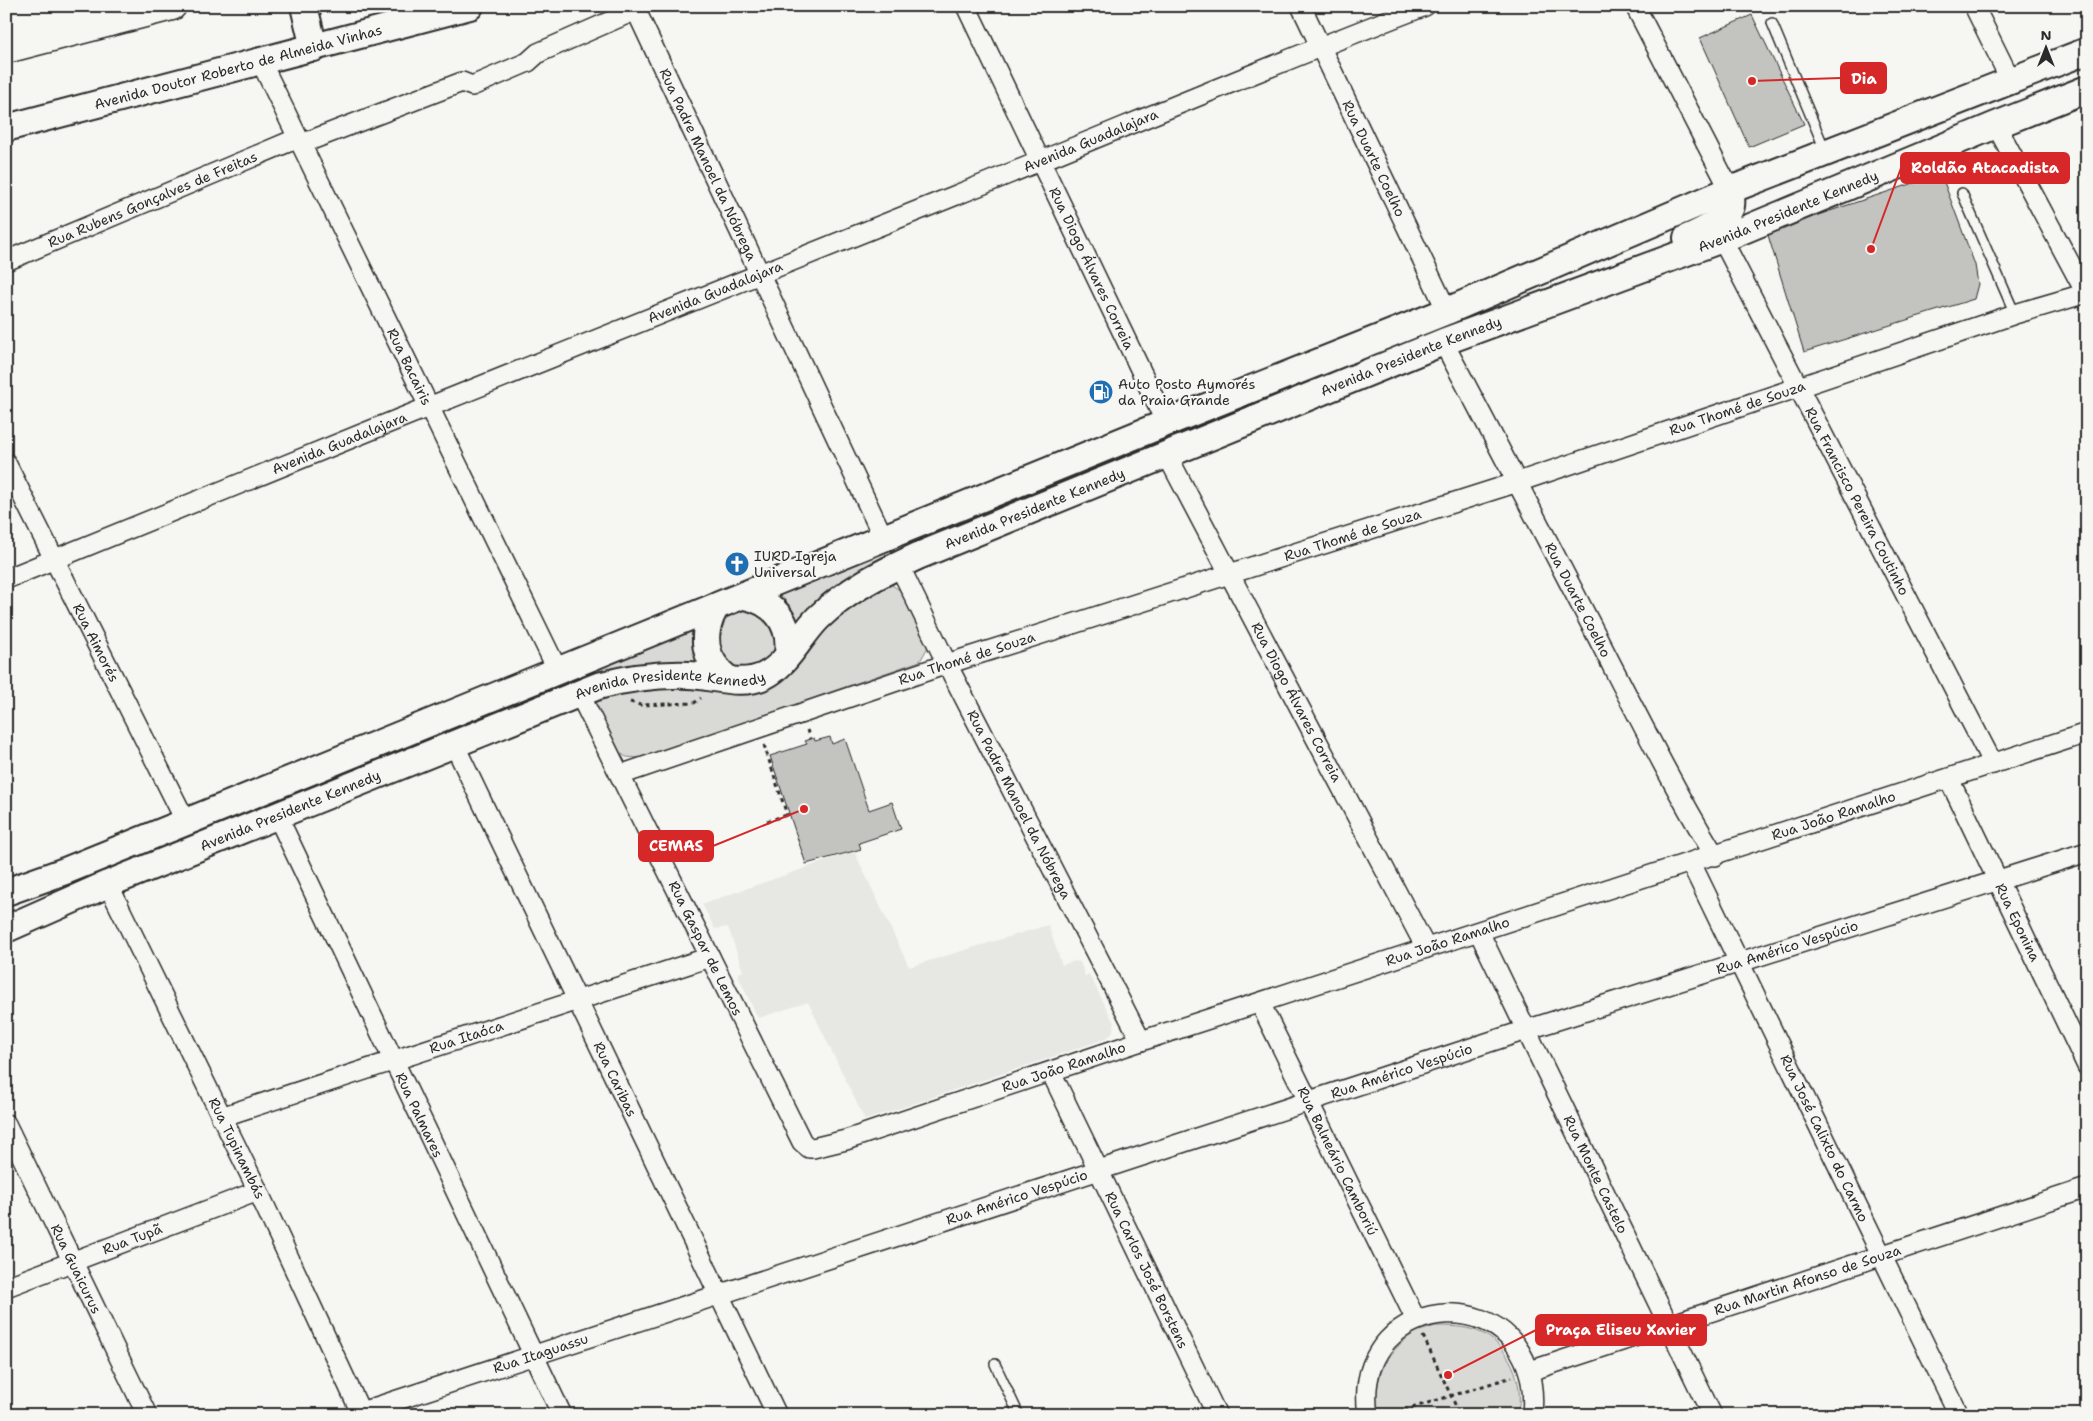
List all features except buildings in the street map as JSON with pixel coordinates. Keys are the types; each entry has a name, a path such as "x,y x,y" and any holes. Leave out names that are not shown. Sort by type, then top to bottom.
{"highway":[{"path":"6,25 80,6"},
{"path":"6,49 172,6"}],"main road":[{"path":"304,6 314,48"},
{"name":"Avenida Doutor Roberto de Almeida Vinhas","path":"6,128 470,6"},
{"name":"Avenida Presidente Kennedy","path":"7,892 66,871 1166,423 1447,311 1730,190 2087,51"},
{"name":"Avenida Presidente Kennedy","path":"6,929 108,884 579,693 613,682 642,677 687,675 741,681 763,677 780,664 807,629 842,598 856,587 899,565 1443,342 1722,239 2087,89"},
{"path":"1639,269 1649,258 1676,242 1697,234 1724,217 1732,206 1730,190"},
{"path":"745,596 756,598 776,610 786,627 789,645 788,654"},
{"path":"715,608 706,626 706,647 715,666 728,679"}],"street":[{"name":"Rua Diogo Álvares Correia","path":"966,6 1166,423"},
{"name":"Rua Duarte Coelho","path":"1302,6 1447,311"},
{"name":"Avenida Guadalajara","path":"6,579 428,406 1042,161 1321,46 1425,6"},
{"path":"1635,6 1730,190"},
{"path":"1974,6 2011,81"},
{"name":"Rua Rubens Gonçalves de Freitas","path":"6,261 299,141 462,82 472,86 528,62 538,53 635,8"},
{"name":"Rua Padre Manoel da Nóbrega","path":"635,8 884,539"},
{"name":"Rua Bacairis","path":"261,62 558,671"},
{"path":"1996,125 2087,294"},
{"name":"Rua Francisco Pereira Coutinho","path":"1722,239 1993,764"},
{"name":"Rua Thomé de Souza","path":"620,775 947,664 1518,482 1799,389 2015,314 2087,294"},
{"name":"Rua Duarte Coelho","path":"1443,342 1518,482 1654,748 1715,856"},
{"name":"Rua Diogo Álvares Correia","path":"1167,455 1426,948"},
{"name":"Rua Aimorés","path":"6,464 186,822"},
{"name":"Rua Padre Manoel da Nóbrega","path":"899,565 947,664 1141,1041"},
{"name":"Rua Gaspar de Lemos","path":"579,693 802,1142 809,1148"},
{"name":"Rua João Ramalho","path":"809,1148 820,1148 846,1140 1141,1041 1691,864 2087,733"},
{"name":"Rua Caribas","path":"454,744 777,1415"},
{"name":"Rua Eponina","path":"1949,779 2087,1066"},
{"name":"Rua Palmares","path":"277,815 562,1415"},
{"name":"Rua Américo Vespúcio","path":"719,1296 1526,1030 2087,852"},
{"name":"Rua José Calixto do Carmo","path":"1691,864 1959,1415"},
{"name":"Rua Tupinambás","path":"108,884 258,1191 361,1413"},
{"name":"Rua Monte Castelo","path":"1479,932 1712,1415"},
{"name":"Rua Itaóca","path":"221,1117 710,957"},
{"name":"Rua Balneário Camboriú","path":"1260,1003 1416,1320"},
{"name":"Rua Carlos José Borstens","path":"1051,1072 1217,1415"},
{"name":"Rua Guaicurus","path":"6,1124 147,1415"},
{"name":"Rua Martin Afonso de Souza","path":"1530,1371 2087,1188"},
{"name":"Rua Tupã","path":"6,1287 258,1191"},
{"name":"Rua Itaguassu","path":"361,1413 719,1296"},
{"path":"1368,1415 1366,1396 1369,1373 1379,1351 1395,1333 1416,1320 1438,1314 1462,1314 1484,1320 1504,1332 1519,1350 1530,1371 1534,1394 1532,1415"}],"lane":[{"path":"1772,23 1826,154"},
{"path":"1962,193 2015,314"},
{"path":"995,1364 1020,1415"}],"path":[{"path":"758,728 788,814 767,822"},
{"path":"1416,1320 1460,1415"},
{"path":"1389,1415 1530,1371"}],"shaded area":[{"path":"903,541 907,551 798,621 793,620 773,594"},
{"path":"889,583 901,591 928,647 920,661 640,758 626,757 618,751 596,709 597,700 601,695 639,686 736,689 833,617"},
{"path":"749,608 776,627 776,653 757,670 731,668 716,648 721,624 723,619 732,612"},
{"path":"693,629 697,635 700,666 576,685 571,676"},
{"path":"854,851 909,967 1048,925 1062,965 1075,961 1080,962 1085,976 1089,974 1114,1023 1112,1034 1105,1039 865,1120 808,1002 758,1018 738,976 738,973 743,971 728,927 715,929 702,904"},
{"path":"1435,1326 1472,1329 1488,1337 1498,1345 1506,1354 1517,1378 1519,1403 1517,1415 1379,1415 1376,1392 1382,1369 1388,1359 1395,1349 1413,1334"}],"place":[{"name":"Dia","path":"1752,81"},
{"name":"Roldão Atacadista","path":"1871,249"},
{"name":"Auto Posto Aymorés da Praia Grande","path":"1101,392"},
{"name":"IURD Igreja Universal","path":"737,564"},
{"name":"CEMAS","path":"804,809"},
{"name":"Praça Eliseu Xavier","path":"1448,1375"}]}
